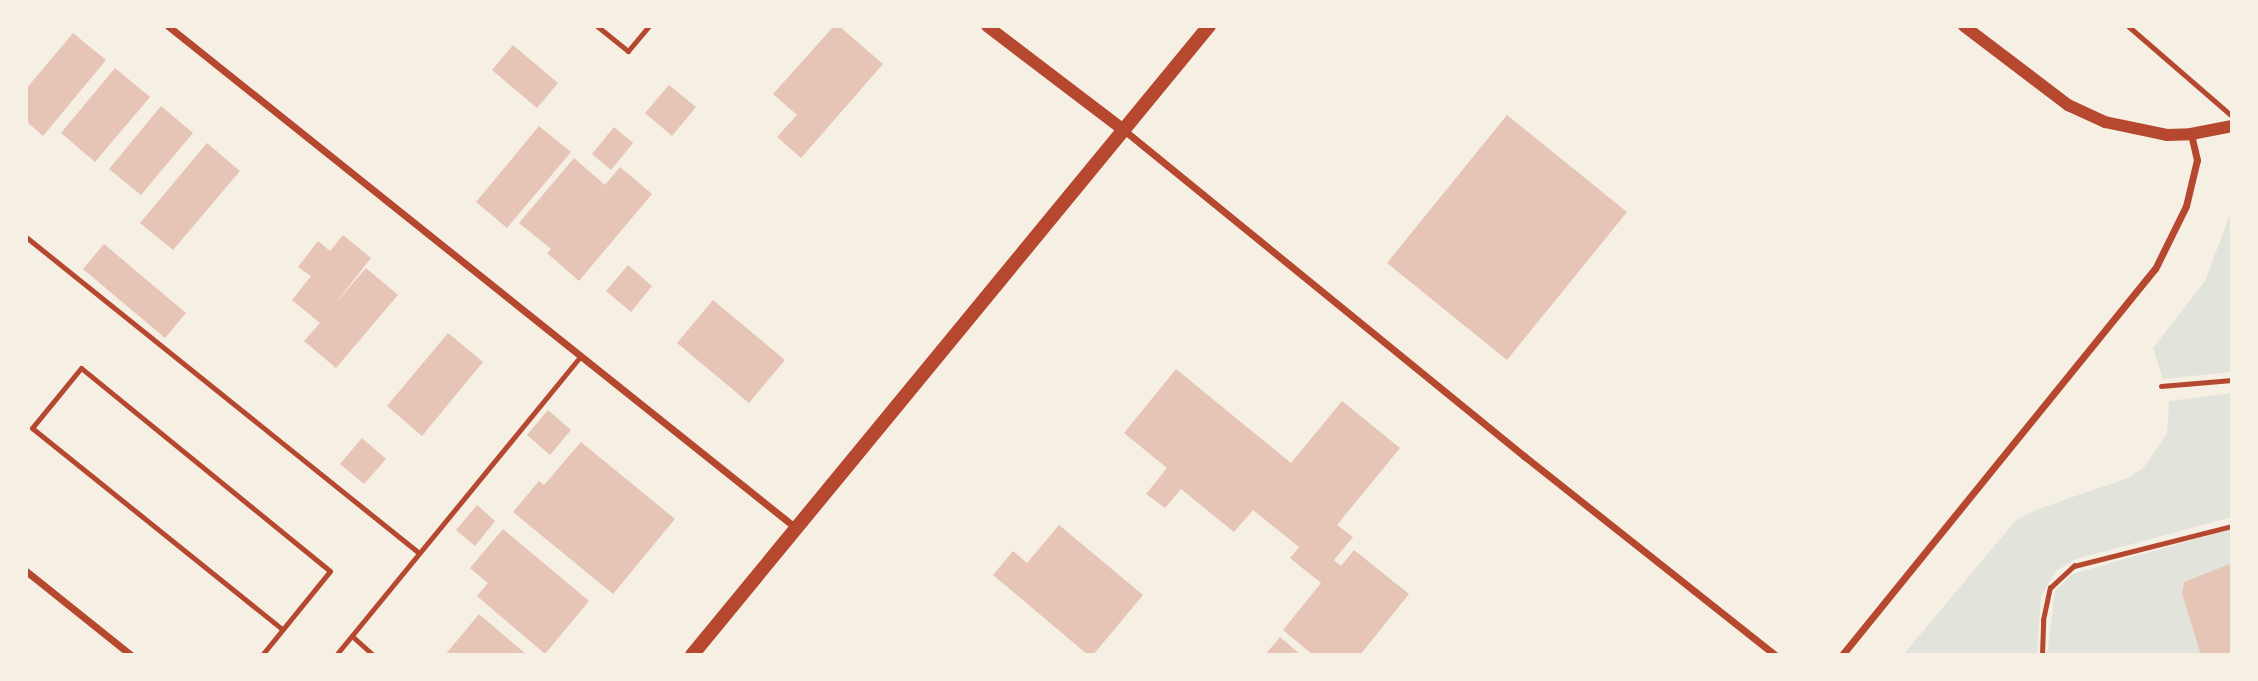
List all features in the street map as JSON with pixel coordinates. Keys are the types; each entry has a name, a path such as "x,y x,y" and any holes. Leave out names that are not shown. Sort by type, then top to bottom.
{"main road":[{"path":"692,655 1209,26"}],"street":[{"path":"167,26 797,528"},
{"path":"987,26 1125,131 1524,456 1775,655"},
{"path":"1964,26 2068,105 2105,122 2143,131 2191,134 2232,125"},
{"path":"1842,655 2155,270 2186,206 2197,160 2191,134"},
{"path":"26,571 131,655"}],"lane":[{"path":"597,26 628,51 649,26"},
{"path":"2128,26 2232,116"},
{"path":"26,237 419,553"},
{"path":"337,655 580,356"},
{"path":"262,655 330,571 80,368 32,428 282,629"},
{"path":"352,636 373,655"}],"path":[{"path":"2161,386 2232,380"},
{"path":"2042,655 2043,620 2050,589 2074,566 2232,526"}],"shaded area":[{"path":"2232,209 2232,372 2163,379 2153,348 2205,281"},
{"path":"2232,393 2232,517 2076,559 2056,571 2041,596 2037,655 1903,655 2016,520 2038,509 2128,478 2144,467 2167,433 2169,401"},
{"path":"2232,529 2232,563 2184,582 2182,594 2201,655 2047,655 2055,591 2072,574"}],"building":[{"path":"834,26 839,26 883,64 801,158 777,137 797,115 773,94"},
{"path":"73,33 106,60 43,136 26,121 26,89"},
{"path":"513,45 558,83 537,108 492,70"},
{"path":"115,68 150,97 95,162 61,133"},
{"path":"669,85 696,107 672,136 645,113"},
{"path":"161,106 193,133 141,195 109,169"},
{"path":"1507,115 1627,212 1507,360 1387,263"},
{"path":"539,126 571,152 507,228 476,202"},
{"path":"614,127 633,143 611,170 592,154"},
{"path":"207,143 240,171 173,250 140,223"},
{"path":"574,158 605,185 620,167 652,194 579,281 547,253 551,249 519,223"},
{"path":"343,235 371,258 334,305 366,268 398,295 336,368 304,341 320,323 292,300 311,276 298,267 318,241 330,251"},
{"path":"104,244 186,313 165,338 83,269"},
{"path":"628,265 652,286 631,312 606,291"},
{"path":"713,300 785,360 749,403 677,343"},
{"path":"448,333 483,362 422,436 387,406"},
{"path":"1176,369 1291,463 1342,401 1400,448 1337,525 1353,537 1334,560 1341,566 1354,550 1409,594 1360,655 1313,655 1283,630 1321,583 1290,558 1299,547 1253,510 1234,532 1181,489 1165,508 1146,494 1167,468 1124,433"},
{"path":"548,410 571,430 550,455 527,435"},
{"path":"362,438 386,459 364,484 340,464"},
{"path":"581,442 675,519 613,594 513,512 539,481 544,485"},
{"path":"477,505 495,521 475,546 456,530"},
{"path":"1059,525 1143,595 1093,655 1088,655 993,575 1013,551 1027,563"},
{"path":"503,529 589,601 545,654 477,596 488,583 470,568"},
{"path":"2232,563 2232,655 2201,655 2182,594 2184,582"},
{"path":"479,614 527,655 445,655"},
{"path":"1280,637 1301,655 1265,655"}]}
